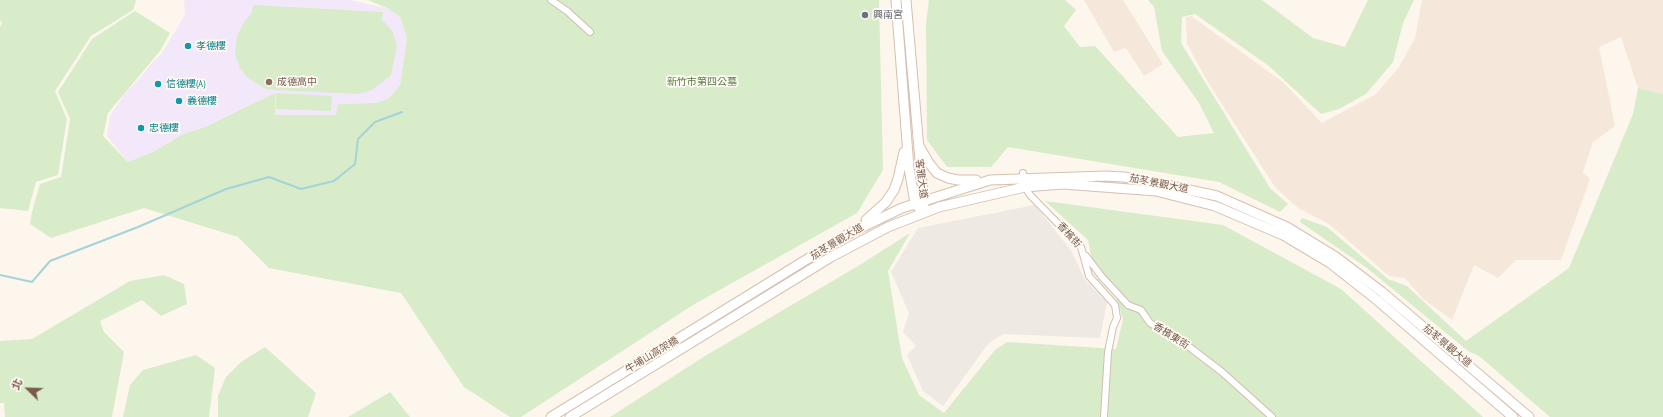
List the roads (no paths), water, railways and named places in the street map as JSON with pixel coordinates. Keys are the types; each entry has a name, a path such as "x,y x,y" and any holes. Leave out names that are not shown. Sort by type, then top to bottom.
{"street":[{"path":"551,0 567,11 590,32"},
{"name":"客雅大道","path":"896,0 906,143 915,203 923,213"},
{"name":"客雅大道","path":"906,0 917,143 925,200 923,213"},
{"path":"848,234 873,215 894,190 906,143"},
{"path":"917,143 928,164 937,173 948,178 958,180 990,180"},
{"name":"茄苳景觀大道","path":"748,303 848,234 870,222 915,203 990,180 1124,177 1216,196 1287,227 1336,257 1377,287 1529,417"},
{"name":"茄苳景觀大道","path":"748,303 888,227 939,207 1024,179 1063,184 1156,191 1215,206 1283,235 1330,263 1371,295 1513,417"},
{"name":"香檳街","path":"1024,179 1081,247 1089,276 1115,306 1117,318 1113,327 1108,352 1104,417"},
{"name":"香檳東街","path":"1081,247 1098,272 1128,305 1141,310 1150,323 1188,346 1222,372 1272,417"},
{"name":"牛埔山高架橋","path":"551,417 748,303"},
{"name":"牛埔山高架橋","path":"570,417 748,303"}],"waterway":[{"path":"0,275 32,282 50,261 138,227 226,189 269,177 301,189 334,181 355,164 358,139 375,122 402,112"}],"place":[{"name":"興南宮","path":"865,15"},
{"name":"孝德樓","path":"188,46"},
{"name":"成德高中","path":"269,82"},
{"name":"信德樓(A)","path":"158,84"},
{"name":"義德樓","path":"179,101"},
{"name":"忠德樓","path":"141,128"}],"park label":[{"name":"新竹市第四公墓","path":"702,82"}]}
